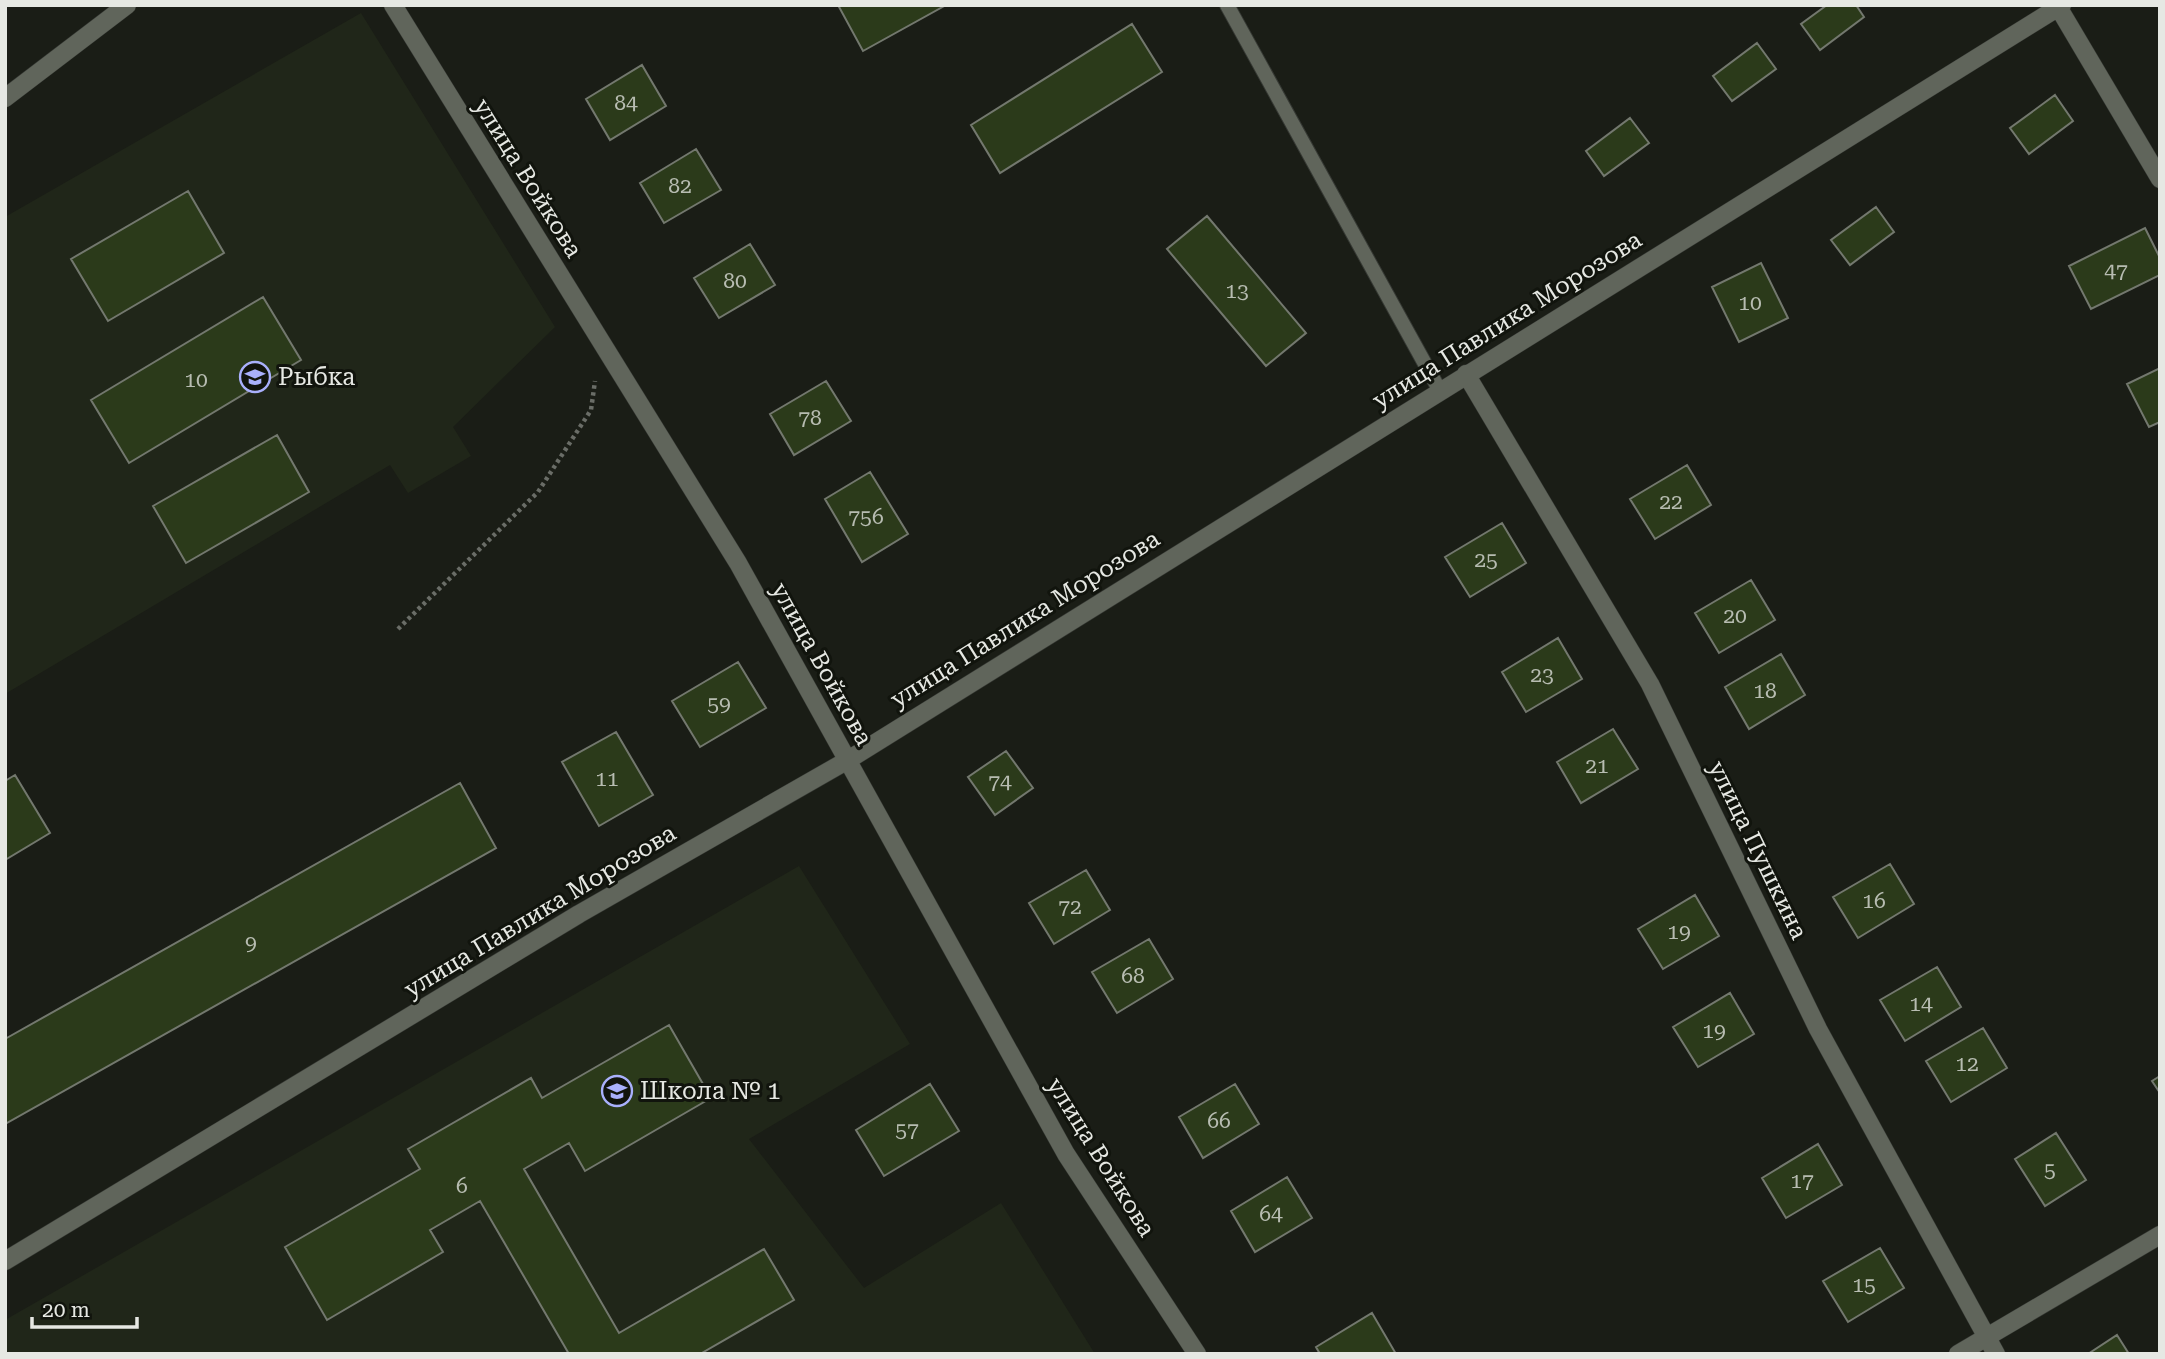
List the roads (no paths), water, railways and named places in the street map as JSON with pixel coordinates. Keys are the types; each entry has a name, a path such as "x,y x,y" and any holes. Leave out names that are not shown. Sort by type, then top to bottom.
{"street":[{"path":"5,98 127,5"},
{"name":"улица Войкова","path":"393,5 738,564 1066,1154 1197,1354"},
{"path":"2059,6 2160,179"},
{"name":"улица Павлика Морозова","path":"6,1260 579,914 848,760 2059,6"},
{"name":"улица Пушкина","path":"1466,374 1650,684 1818,1029 1996,1354"},
{"path":"1958,1354 2160,1235"}],"lane":[{"path":"1227,5 1440,390"}],"place":[{"name":"Рыбка","path":"255,377"},
{"name":"Школа № 1","path":"617,1091"}]}
